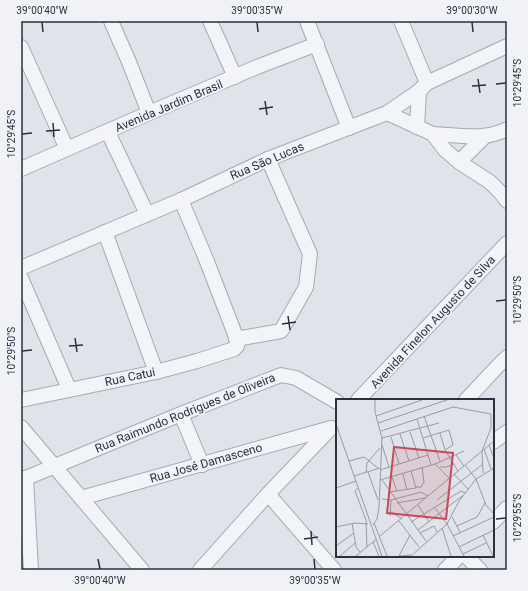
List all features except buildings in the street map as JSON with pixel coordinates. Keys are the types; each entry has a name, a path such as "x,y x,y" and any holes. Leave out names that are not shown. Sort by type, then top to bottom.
{"street":[{"path":"111,21 149,113"},
{"path":"210,21 235,77"},
{"path":"307,21 349,128"},
{"path":"401,21 423,87 417,127"},
{"name":"Avenida Jardim Brasil","path":"21,169 256,67 317,44"},
{"name":"Rua São Lucas","path":"21,268 181,200 268,159 387,113 423,87 507,46"},
{"path":"21,47 67,150"},
{"path":"387,113 433,134 484,137 494,135 507,129"},
{"path":"108,132 147,214"},
{"path":"433,134 445,150 459,162 490,182 507,201"},
{"path":"459,162 484,137"},
{"name":"Rua Catui","path":"21,400 156,372 234,349 237,343 282,331 306,287 310,254 268,159"},
{"path":"181,200 206,260 237,343"},
{"path":"106,232 156,372"},
{"name":"Avenida Finelon Augusto de Silva","path":"359,399 507,243"},
{"path":"21,278 69,389"},
{"path":"467,399 483,383 492,371 507,357"},
{"name":"Rua Raimundo Rodrigues de Oliveira","path":"23,478 281,375 296,378 336,401"},
{"path":"181,414 202,465"},
{"path":"200,570 268,494 334,425"},
{"name":"Rua José Damasceno","path":"81,498 202,465 334,425"},
{"path":"21,427 142,570"},
{"path":"494,441 507,432"},
{"path":"23,478 32,570"},
{"path":"268,494 332,565"},
{"path":"494,521 507,508"},
{"path":"445,570 458,557"},
{"path":"467,557 480,570"}]}
